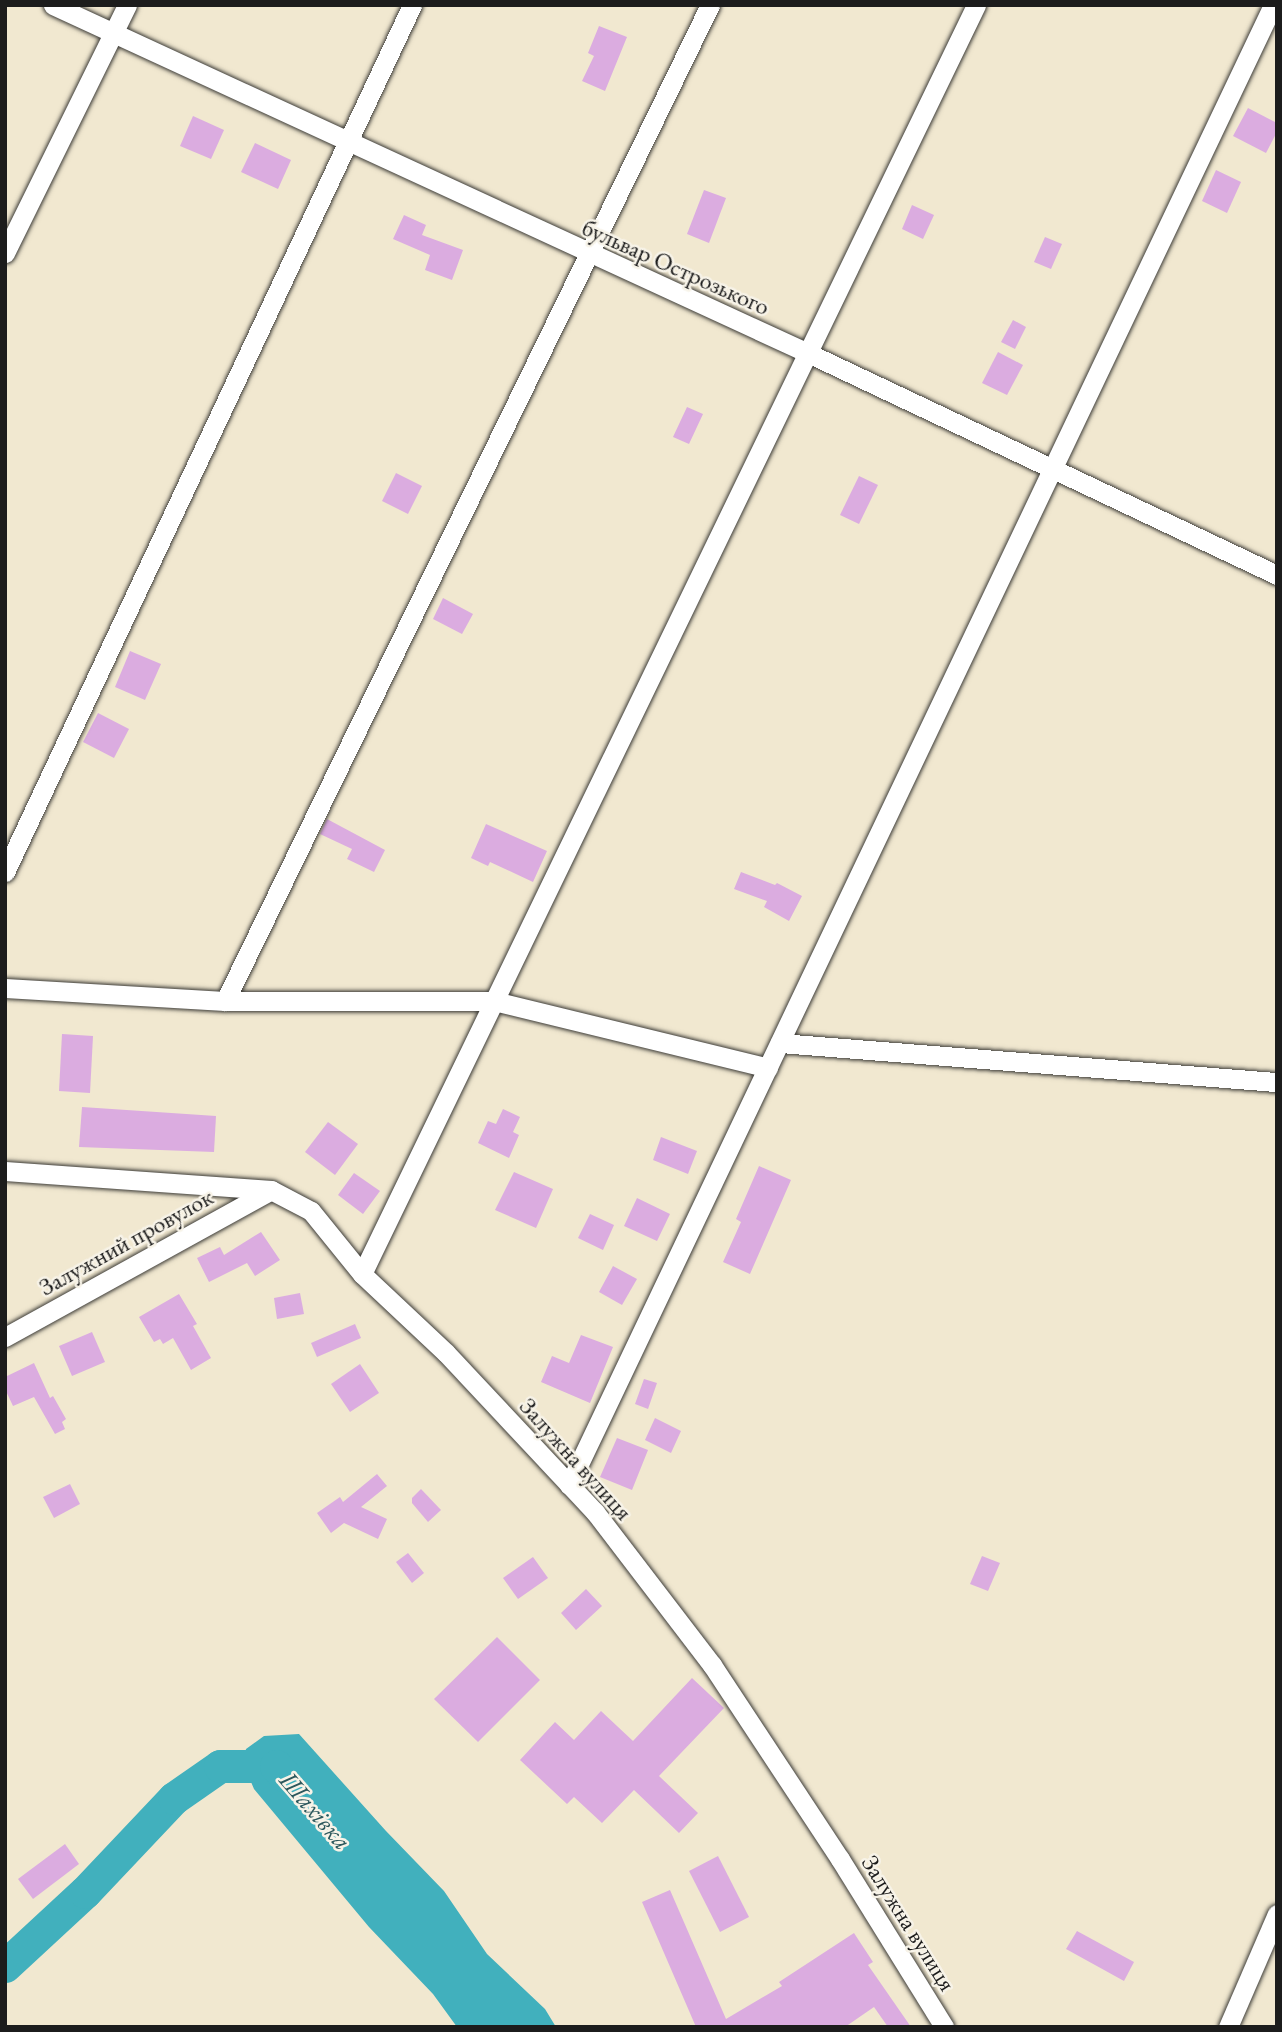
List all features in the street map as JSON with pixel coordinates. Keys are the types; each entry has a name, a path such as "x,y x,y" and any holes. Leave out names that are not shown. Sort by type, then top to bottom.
{"street":[{"name":"бульвар Острозького","path":"53,5 807,353 1277,575"},
{"path":"5,253 127,5"},
{"path":"5,872 350,143 412,5"},
{"path":"225,1001 710,5"},
{"path":"362,1274 976,5"},
{"path":"569,1485 1273,5"},
{"path":"5,988 225,1001 494,1001 768,1068"},
{"path":"780,1043 1277,1082"},
{"name":"Залужна вулиця","path":"5,1171 271,1190 311,1211 362,1274 446,1353 595,1513 712,1665 840,1859 944,2027"},
{"name":"Залужний провулок","path":"5,1337 271,1190"},
{"path":"1228,2027 1277,1914"}],"water":[{"path":"299,1734 444,1891 487,1954 545,2009 556,2027 457,2027 433,1994 369,1927 254,1789 243,1763 246,1749 264,1736"}],"building":[{"path":"599,26 627,37 605,91 582,81 594,56 588,53"},
{"path":"1248,108 1277,123 1277,132 1266,153 1233,136"},
{"path":"193,116 224,130 211,159 180,146"},
{"path":"255,143 291,160 278,189 241,172"},
{"path":"1216,170 1241,182 1227,213 1202,201"},
{"path":"704,190 726,198 709,243 687,234"},
{"path":"912,205 934,215 923,239 902,229"},
{"path":"404,215 426,225 422,235 463,250 452,280 425,270 430,255 393,239"},
{"path":"1045,237 1062,244 1051,269 1034,262"},
{"path":"1013,320 1026,327 1015,349 1001,342"},
{"path":"998,352 1023,365 1007,395 982,383"},
{"path":"687,407 703,414 689,444 673,437"},
{"path":"396,473 422,486 408,514 382,501"},
{"path":"859,476 878,485 859,524 840,515"},
{"path":"443,598 473,614 462,634 433,619"},
{"path":"130,651 161,664 145,700 115,687"},
{"path":"98,713 129,729 114,758 83,742"},
{"path":"327,819 385,850 374,872 347,859 352,849 320,834"},
{"path":"486,824 547,851 533,882 490,862 488,866 471,858"},
{"path":"741,872 775,885 777,883 802,896 789,921 764,907 767,901 734,889"},
{"path":"62,1034 93,1036 90,1093 59,1091"},
{"path":"82,1107 216,1116 214,1152 79,1147"},
{"path":"503,1109 520,1117 513,1132 519,1135 509,1158 478,1143 488,1121 496,1124"},
{"path":"328,1122 358,1144 335,1175 305,1152"},
{"path":"661,1137 697,1151 688,1174 653,1160"},
{"path":"759,1166 791,1180 750,1274 723,1262 741,1222 736,1219"},
{"path":"514,1172 553,1189 536,1228 495,1210"},
{"path":"354,1173 380,1191 363,1214 338,1195"},
{"path":"637,1198 670,1214 657,1241 624,1226"},
{"path":"590,1214 614,1225 603,1250 578,1238"},
{"path":"261,1232 280,1260 255,1276 247,1263 209,1282 197,1258 220,1247 224,1255"},
{"path":"613,1266 637,1279 622,1305 599,1292"},
{"path":"300,1293 304,1314 277,1319 274,1298"},
{"path":"179,1294 197,1324 193,1326 211,1358 191,1370 173,1338 163,1344 160,1339 154,1342 139,1317"},
{"path":"355,1324 361,1338 317,1357 311,1343"},
{"path":"92,1332 105,1362 72,1376 59,1346"},
{"path":"581,1335 613,1347 590,1403 541,1382 552,1356 569,1363"},
{"path":"34,1363 50,1398 53,1396 66,1419 62,1422 65,1429 55,1434 34,1397 13,1406 5,1389 5,1377"},
{"path":"360,1364 379,1393 350,1412 331,1384"},
{"path":"644,1379 657,1383 648,1409 635,1404"},
{"path":"655,1418 681,1431 671,1453 645,1440"},
{"path":"617,1438 648,1450 632,1490 600,1477"},
{"path":"377,1474 387,1486 361,1507 387,1519 378,1539 344,1523 331,1533 317,1513 340,1497 343,1502"},
{"path":"70,1484 80,1504 54,1518 43,1497"},
{"path":"421,1489 441,1510 428,1522 412,1503 412,1498"},
{"path":"408,1553 424,1573 412,1583 396,1562"},
{"path":"982,1556 1000,1563 988,1591 970,1584"},
{"path":"533,1557 548,1578 518,1599 503,1578"},
{"path":"586,1589 602,1606 576,1630 561,1613"},
{"path":"497,1637 540,1680 478,1742 434,1699"},
{"path":"692,1678 724,1708 659,1776 698,1813 679,1833 634,1790 602,1823 574,1797 567,1804 520,1760 555,1722 574,1740 601,1711 633,1741"},
{"path":"65,1844 79,1864 33,1899 18,1879"},
{"path":"718,1856 749,1917 720,1932 689,1871"},
{"path":"670,1890 726,2019 782,1986 779,1982 854,1933 873,1962 868,1965 911,2027 888,2027 874,2007 845,2027 696,2027 642,1902"},
{"path":"1077,1931 1134,1962 1124,1981 1066,1949"}],"waterway":[{"name":"Шахівка","path":"5,1966 85,1892 174,1798 220,1766 276,1766 285,1776"}]}
